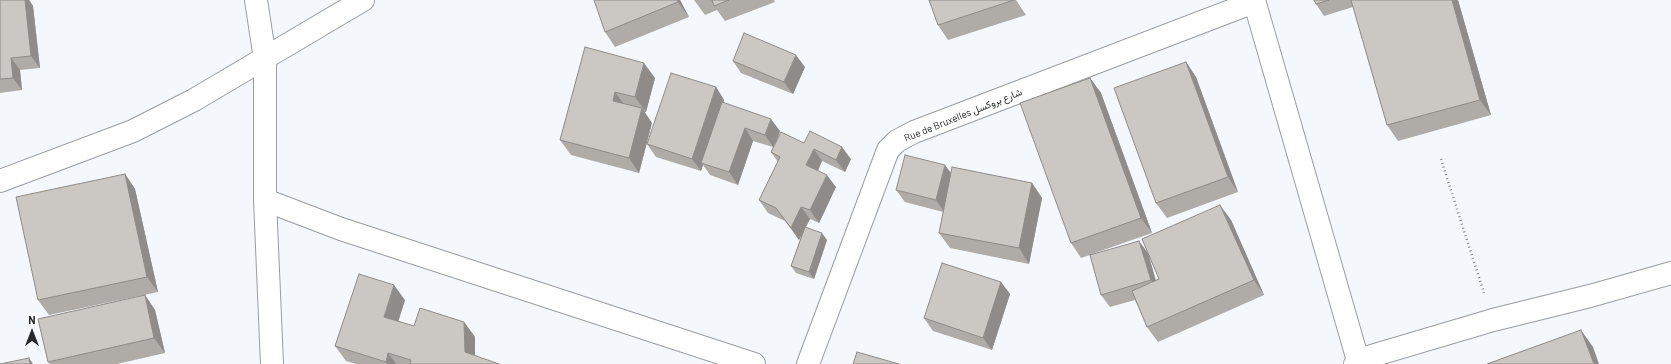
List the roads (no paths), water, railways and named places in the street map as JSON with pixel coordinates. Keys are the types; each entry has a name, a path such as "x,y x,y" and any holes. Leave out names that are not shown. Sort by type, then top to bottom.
{"street":[{"path":"256,0 265,59 265,200 272,364"},
{"path":"0,181 133,131 194,100 363,0"},
{"path":"1254,1 1357,363 1493,320 1590,296 1671,273"},
{"name":"Rue de Bruxelles شارع بروكسل","path":"808,364 888,150 897,141 914,132 1254,1"},
{"path":"265,200 341,229 754,364"}]}
